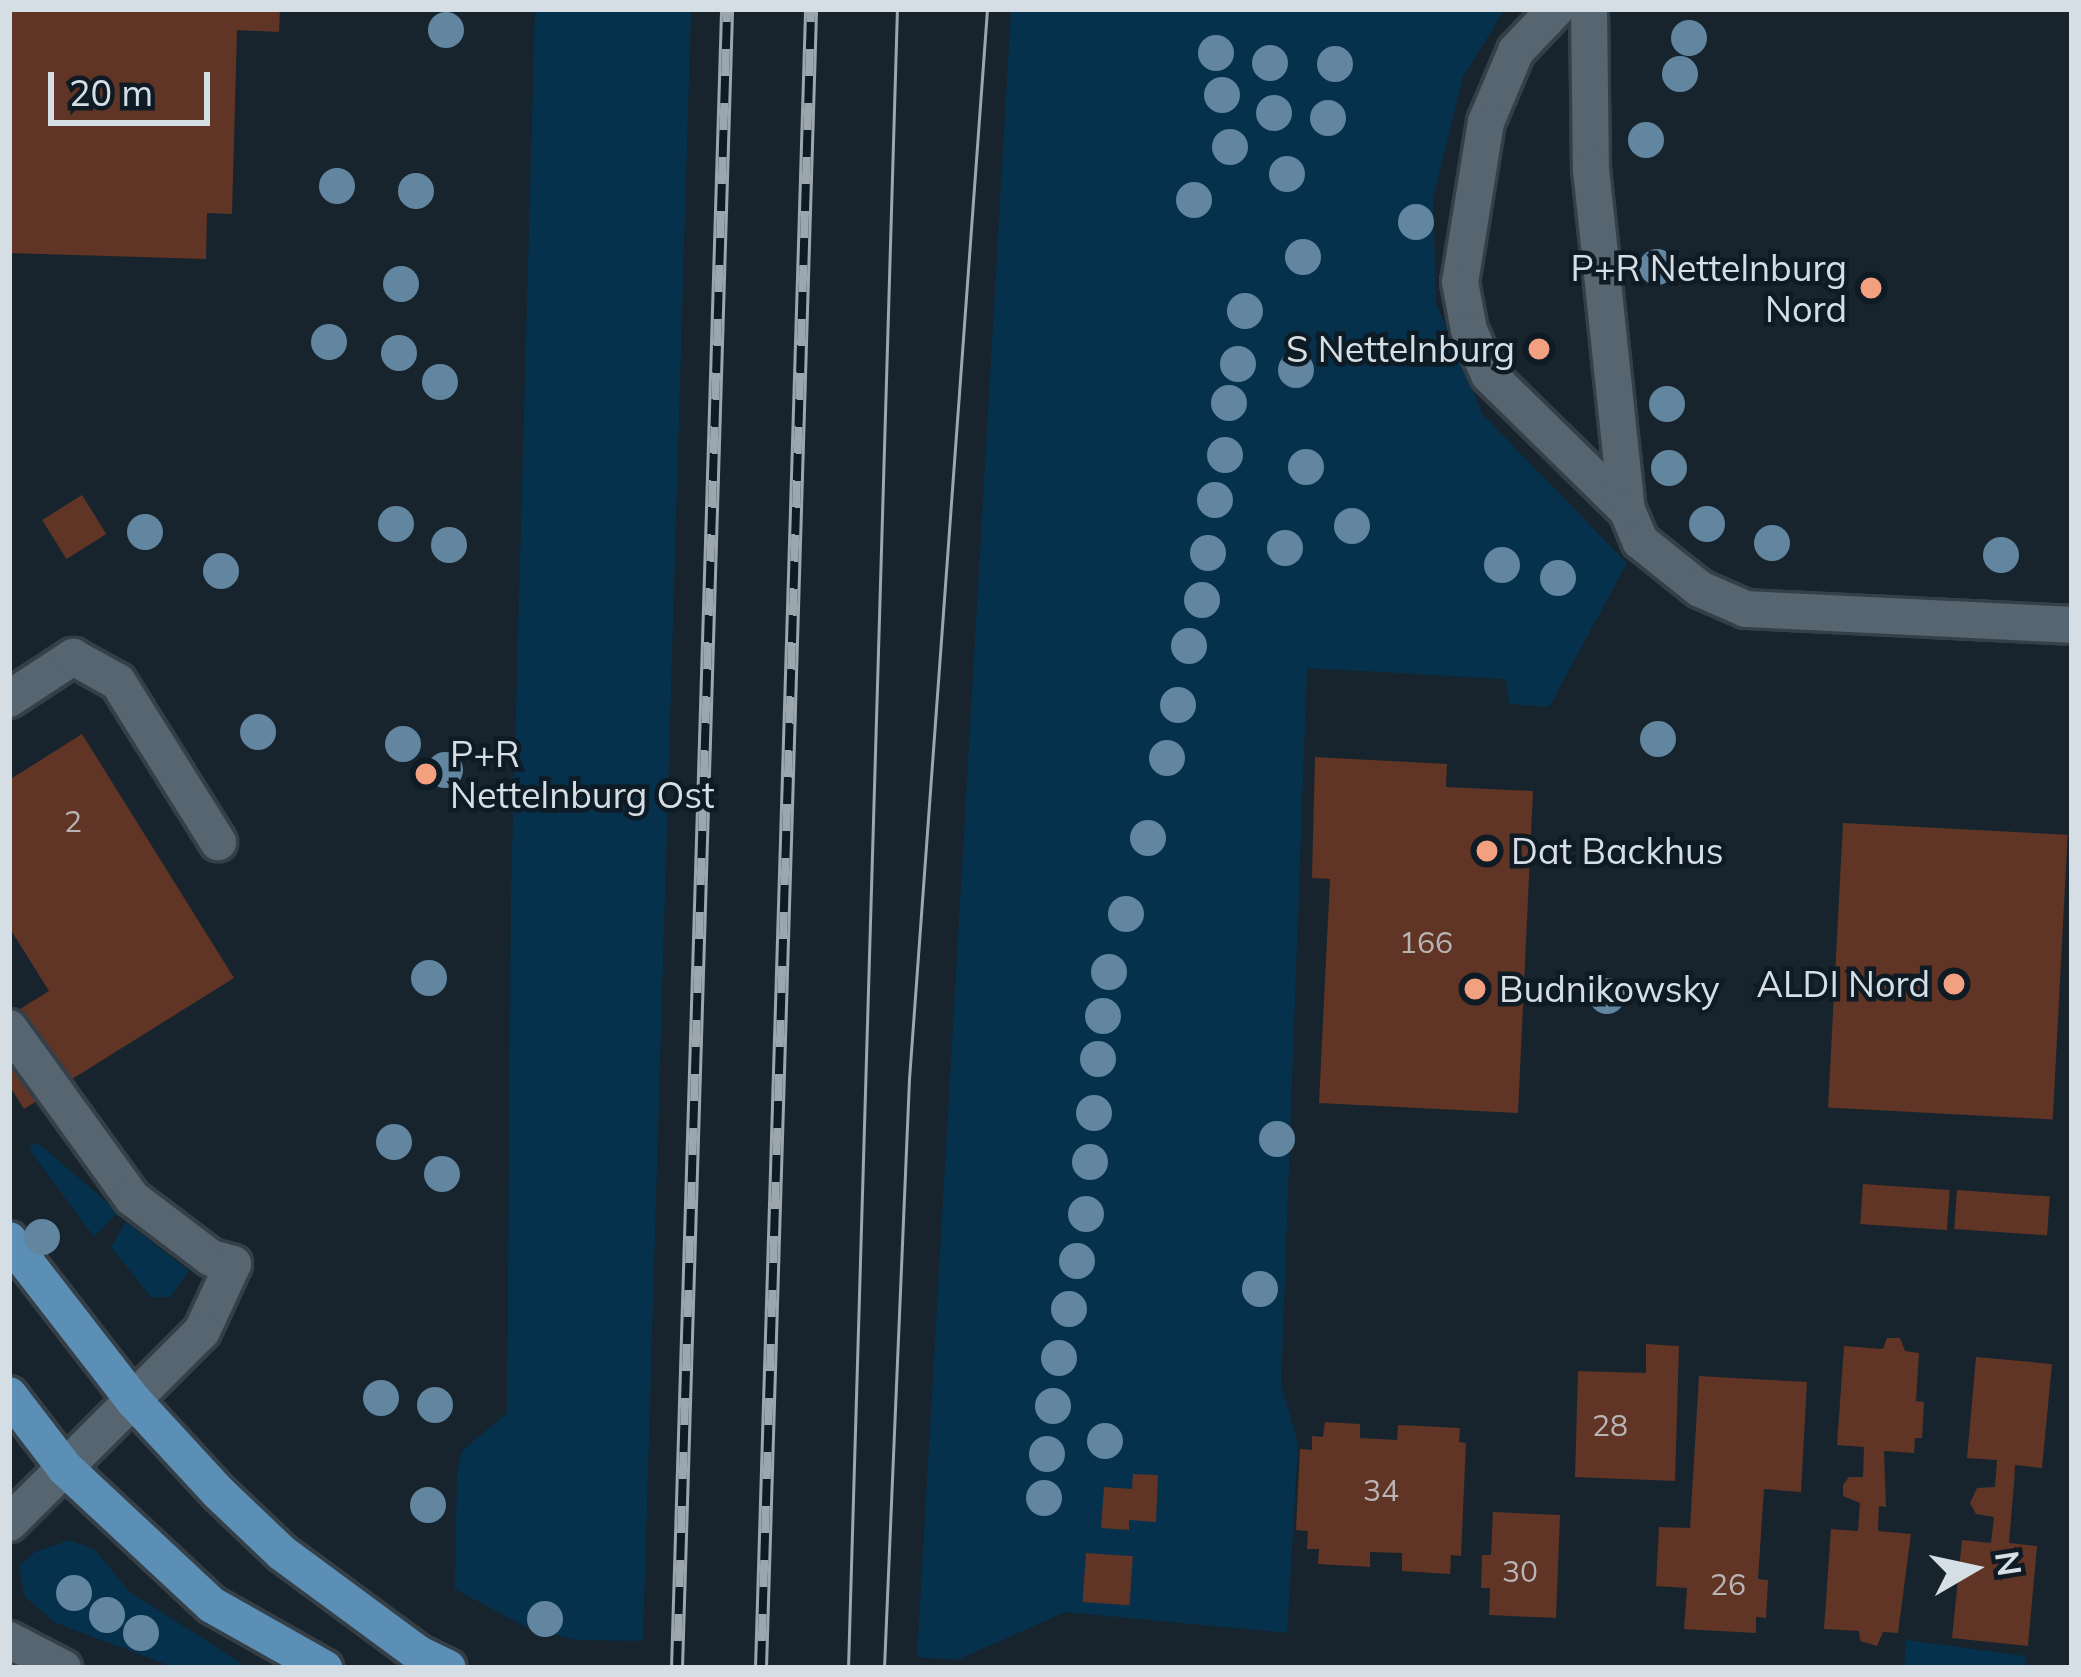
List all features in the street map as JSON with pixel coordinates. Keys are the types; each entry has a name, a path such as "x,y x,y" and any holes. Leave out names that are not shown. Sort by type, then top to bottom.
{"main road":[{"path":"9,1240 134,1401 282,1553 402,1642 448,1668"},
{"path":"9,1395 65,1468 212,1605 324,1668"}],"street":[{"path":"1556,9 1516,51 1486,122 1460,282 1469,330 1489,375 1627,510"},
{"path":"1589,9 1591,169 1627,510 1640,541 1671,569 1746,609 2072,625"},
{"path":"9,699 73,657 118,682 218,842"},
{"path":"9,1028 132,1198 211,1258 233,1264 202,1331 9,1523"},
{"path":"9,1640 63,1668"}],"shaded area":[{"path":"535,9 691,9 643,1641 577,1640 526,1627 455,1589 457,1471 462,1451 507,1413 511,893"},
{"path":"1011,9 1505,9 1463,77 1433,199 1436,303 1483,415 1627,563 1549,707 1509,704 1506,679 1307,668 1281,1385 1298,1443 1287,1633 1065,1612 957,1660 917,1657"},
{"path":"37,1142 118,1212 94,1237 29,1149"},
{"path":"126,1222 189,1271 170,1297 151,1297 111,1247"},
{"path":"69,1540 94,1549 130,1592 249,1668 176,1668 56,1623 25,1597 19,1566 35,1552"},
{"path":"1906,1640 2026,1656 2025,1668 1904,1668"}],"building":[{"path":"9,9 280,9 279,32 237,30 232,214 207,213 206,259 9,253"},
{"path":"82,495 106,534 67,559 42,520"},
{"path":"82,734 234,978 24,1109 9,1085 9,1016 49,991 9,927 9,780"},
{"path":"1315,757 1447,764 1446,787 1533,791 1518,1113 1319,1103 1330,879 1312,878"},
{"name":"ALDI Nord","path":"1843,823 2068,835 2053,1119 1828,1108"},
{"path":"1863,1184 1950,1190 1947,1230 1860,1224"},
{"path":"1957,1190 2050,1196 2047,1235 1954,1229"},
{"path":"1887,1338 1900,1338 1905,1351 1919,1353 1916,1401 1924,1402 1922,1438 1915,1438 1914,1453 1884,1451 1886,1507 1879,1506 1878,1531 1911,1534 1898,1633 1883,1632 1877,1646 1860,1641 1859,1631 1824,1629 1831,1529 1858,1531 1860,1503 1843,1496 1843,1485 1849,1477 1863,1477 1864,1447 1837,1445 1844,1346 1883,1349"},
{"path":"1646,1344 1679,1346 1675,1481 1575,1477 1578,1371 1646,1373"},
{"path":"1976,1357 2052,1364 2042,1468 2015,1465 2009,1543 2037,1546 2028,1646 1952,1638 1962,1540 1991,1543 1994,1517 1976,1514 1970,1503 1977,1488 1995,1487 1997,1460 1967,1458"},
{"path":"1699,1376 1807,1382 1801,1492 1764,1489 1758,1579 1768,1580 1766,1618 1756,1617 1756,1633 1684,1629 1687,1588 1656,1586 1659,1527 1690,1528"},
{"path":"1325,1422 1360,1424 1360,1438 1397,1440 1398,1425 1460,1428 1459,1442 1466,1443 1461,1556 1451,1555 1450,1574 1402,1571 1402,1553 1370,1552 1370,1567 1318,1564 1319,1549 1307,1549 1308,1531 1296,1530 1300,1449 1312,1450 1312,1436 1323,1437"},
{"path":"1133,1474 1158,1475 1156,1522 1129,1520 1129,1530 1101,1528 1104,1487 1132,1489"},
{"path":"1493,1512 1560,1515 1556,1618 1489,1615 1490,1588 1481,1588 1482,1555 1491,1555"},
{"path":"1086,1553 1133,1556 1129,1605 1083,1602"}],"tram line":[{"path":"848,1668 897,9"},
{"path":"884,1668 909,1079 987,9"}],"railway":[{"path":"677,1668 727,9"},
{"path":"761,1668 811,9"}],"place":[{"name":"P+R Nettelnburg Nord","path":"1871,288"},
{"name":"S Nettelnburg","path":"1539,349"},
{"name":"P+R Nettelnburg Ost","path":"426,774"},
{"name":"Dat Backhus","path":"1487,851"},
{"name":"ALDI Nord","path":"1954,984"},
{"name":"Budnikowsky","path":"1475,989"}]}
